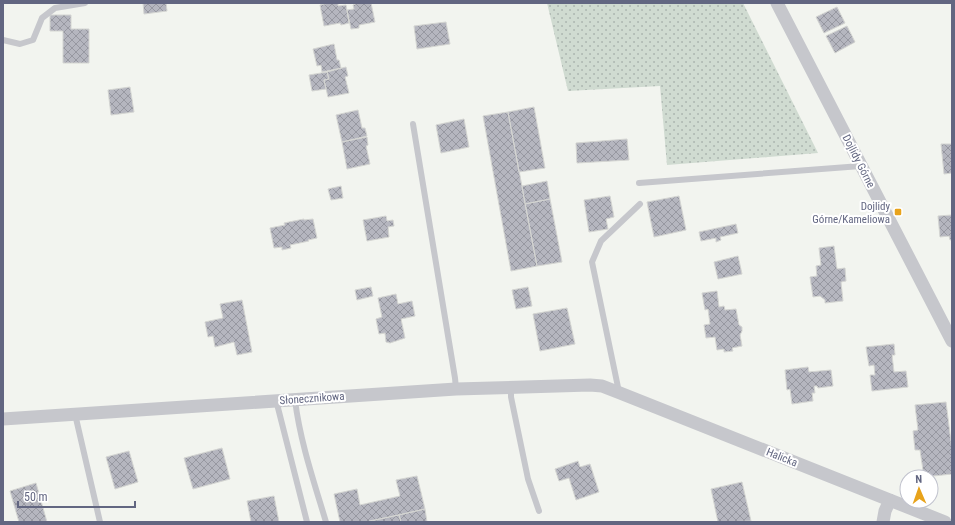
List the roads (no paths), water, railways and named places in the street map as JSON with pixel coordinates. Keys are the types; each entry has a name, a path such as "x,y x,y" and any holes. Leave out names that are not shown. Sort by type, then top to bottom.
{"street":[{"name":"Dojlidy Górne","path":"777,3 952,341"},
{"name":"Słonecznikowa","path":"3,419 456,389 590,385 602,386 620,393"},
{"name":"Halicka","path":"620,393 945,522"},
{"path":"883,522 885,511 890,500"}],"lane":[{"path":"3,40 20,44 33,40 42,18 55,8 86,3"},
{"path":"413,124 456,389"},
{"path":"639,183 861,166"},
{"path":"620,393 592,262 602,241 640,204"},
{"path":"511,387 511,397 528,479 538,511"},
{"path":"295,399 311,474 326,522"},
{"path":"276,400 307,522"},
{"path":"75,414 100,522"}],"place":[{"name":"Dojlidy Górne/Kameliowa","path":"898,212"}]}
